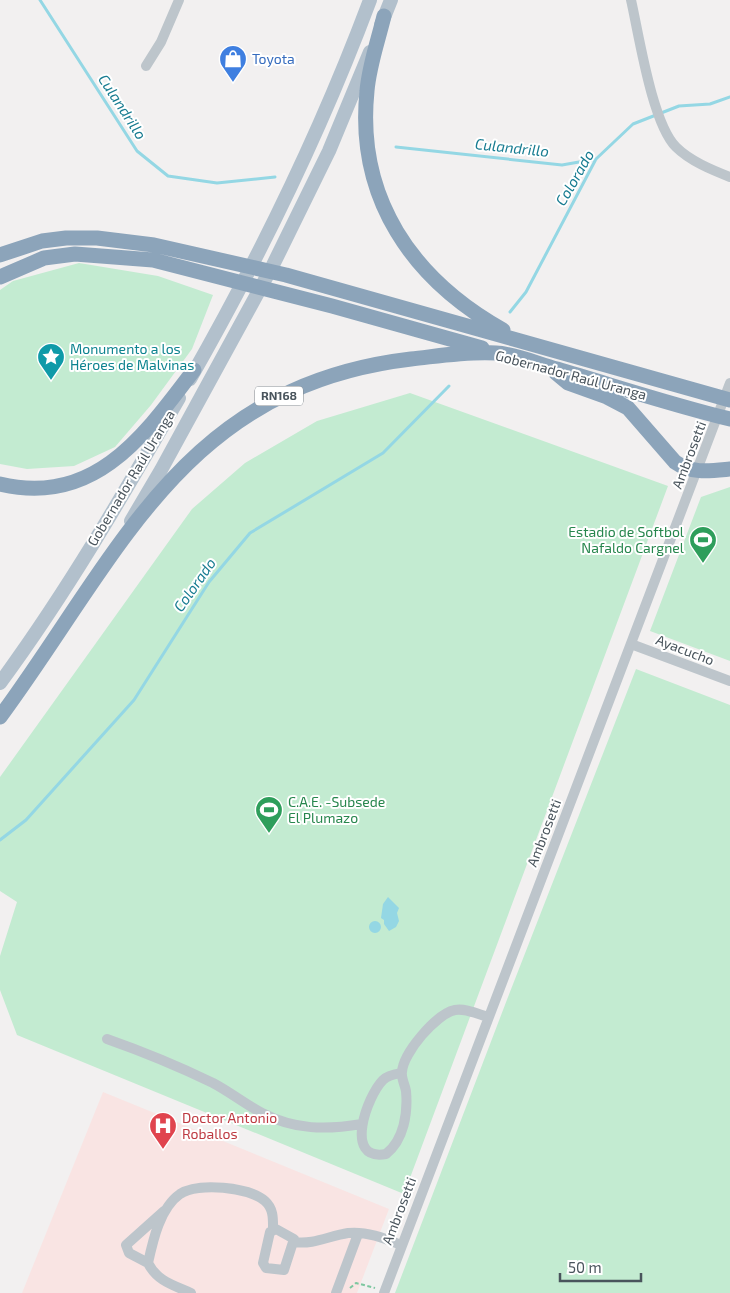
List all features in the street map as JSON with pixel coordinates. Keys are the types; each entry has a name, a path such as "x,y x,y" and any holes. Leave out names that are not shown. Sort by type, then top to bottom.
{"highway":[{"path":"384,16 367,90 365,138 370,168 382,204 410,254 428,274 452,297 473,312 526,343"},
{"name":"Gobernador Raúl Uranga","path":"0,255 42,241 66,238 97,238 154,244 286,275 695,392 730,400"},
{"path":"0,276 44,258 75,254 153,260 280,292 498,353"},
{"name":"Gobernador Raúl Uranga","path":"0,717 36,668 116,547 189,460 241,418 306,384 377,363 453,354 498,353 730,419"},
{"path":"549,367 568,383 607,396 628,408 675,462 683,467 698,472 730,469"},
{"path":"0,484 31,489 49,489 66,486 94,474 116,459 150,429 194,370"}],"main road":[{"name":"Gobernador Raúl Uranga","path":"0,683 37,630 117,506 256,257 310,143 370,0"},
{"name":"Gobernador Raúl Uranga","path":"116,547 166,462 272,264 329,151 391,0"}],"street":[{"path":"146,66 161,42 179,0"},
{"path":"631,0 654,98 665,129 676,147 697,161 730,177"},
{"name":"Ambrosetti","path":"384,1292 730,384"},
{"name":"Ayacucho","path":"631,644 730,681"},
{"path":"402,1073 383,1080 374,1093 362,1124 363,1146 367,1152 380,1156 391,1150 398,1142 406,1116 406,1092 402,1073 409,1054 439,1016 455,1010 488,1017"},
{"path":"107,1038 164,1059 215,1084 263,1113 293,1125 321,1129 362,1124"},
{"path":"191,1293 161,1280 153,1273 148,1263 129,1253 126,1245 165,1210 179,1194 195,1186 219,1187 265,1201 272,1211 273,1230 263,1263 266,1268 286,1269 294,1242 293,1236 273,1230"},
{"path":"148,1263 165,1210"},
{"path":"294,1242 305,1244 348,1234 358,1234 378,1236 401,1245"},
{"path":"336,1293 358,1234"}],"path":[{"path":"345,1293 356,1282 384,1292"}],"shaded area":[{"name":"Doctor Antonio Roballos","path":"103,1092 389,1209 357,1293 22,1293"}],"green space":[{"path":"79,263 158,276 213,295 192,349 151,405 115,447 74,466 27,469 0,464 0,290 13,281"},
{"name":"C.A.E. -Subsede El Plumazo","path":"410,393 668,486 404,1194 17,1035 0,990 0,956 17,902 0,891 0,777 192,509 245,463 317,421"},
{"name":"Estadio de Softbol Nafaldo Cargnel","path":"730,487 730,661 650,631 701,497"},
{"path":"636,669 730,705 730,1293 395,1293 508,997"}],"water":[{"path":"388,897 399,908 397,913 399,921 396,927 389,931 384,924 384,920 381,918 383,904"},
{"path":"373,921 377,921 381,927 377,933 373,933 369,929 369,925"}],"waterway":[{"name":"Culandrillo","path":"40,0 137,151 168,176 217,183 275,177"},
{"name":"Colorado","path":"510,312 526,292 596,159 633,124 679,106 710,104 730,97"},
{"name":"Culandrillo","path":"396,147 562,165 596,159"},
{"name":"Colorado","path":"0,840 26,820 134,700 209,582 250,533 383,453 449,386"}],"place":[{"name":"Toyota","path":"233,83"},
{"name":"Monumento a los Héroes de Malvinas","path":"51,381"},
{"name":"Estadio de Softbol Nafaldo Cargnel","path":"703,564"},
{"name":"C.A.E. -Subsede El Plumazo","path":"269,834"},
{"name":"Doctor Antonio Roballos","path":"163,1150"}]}
